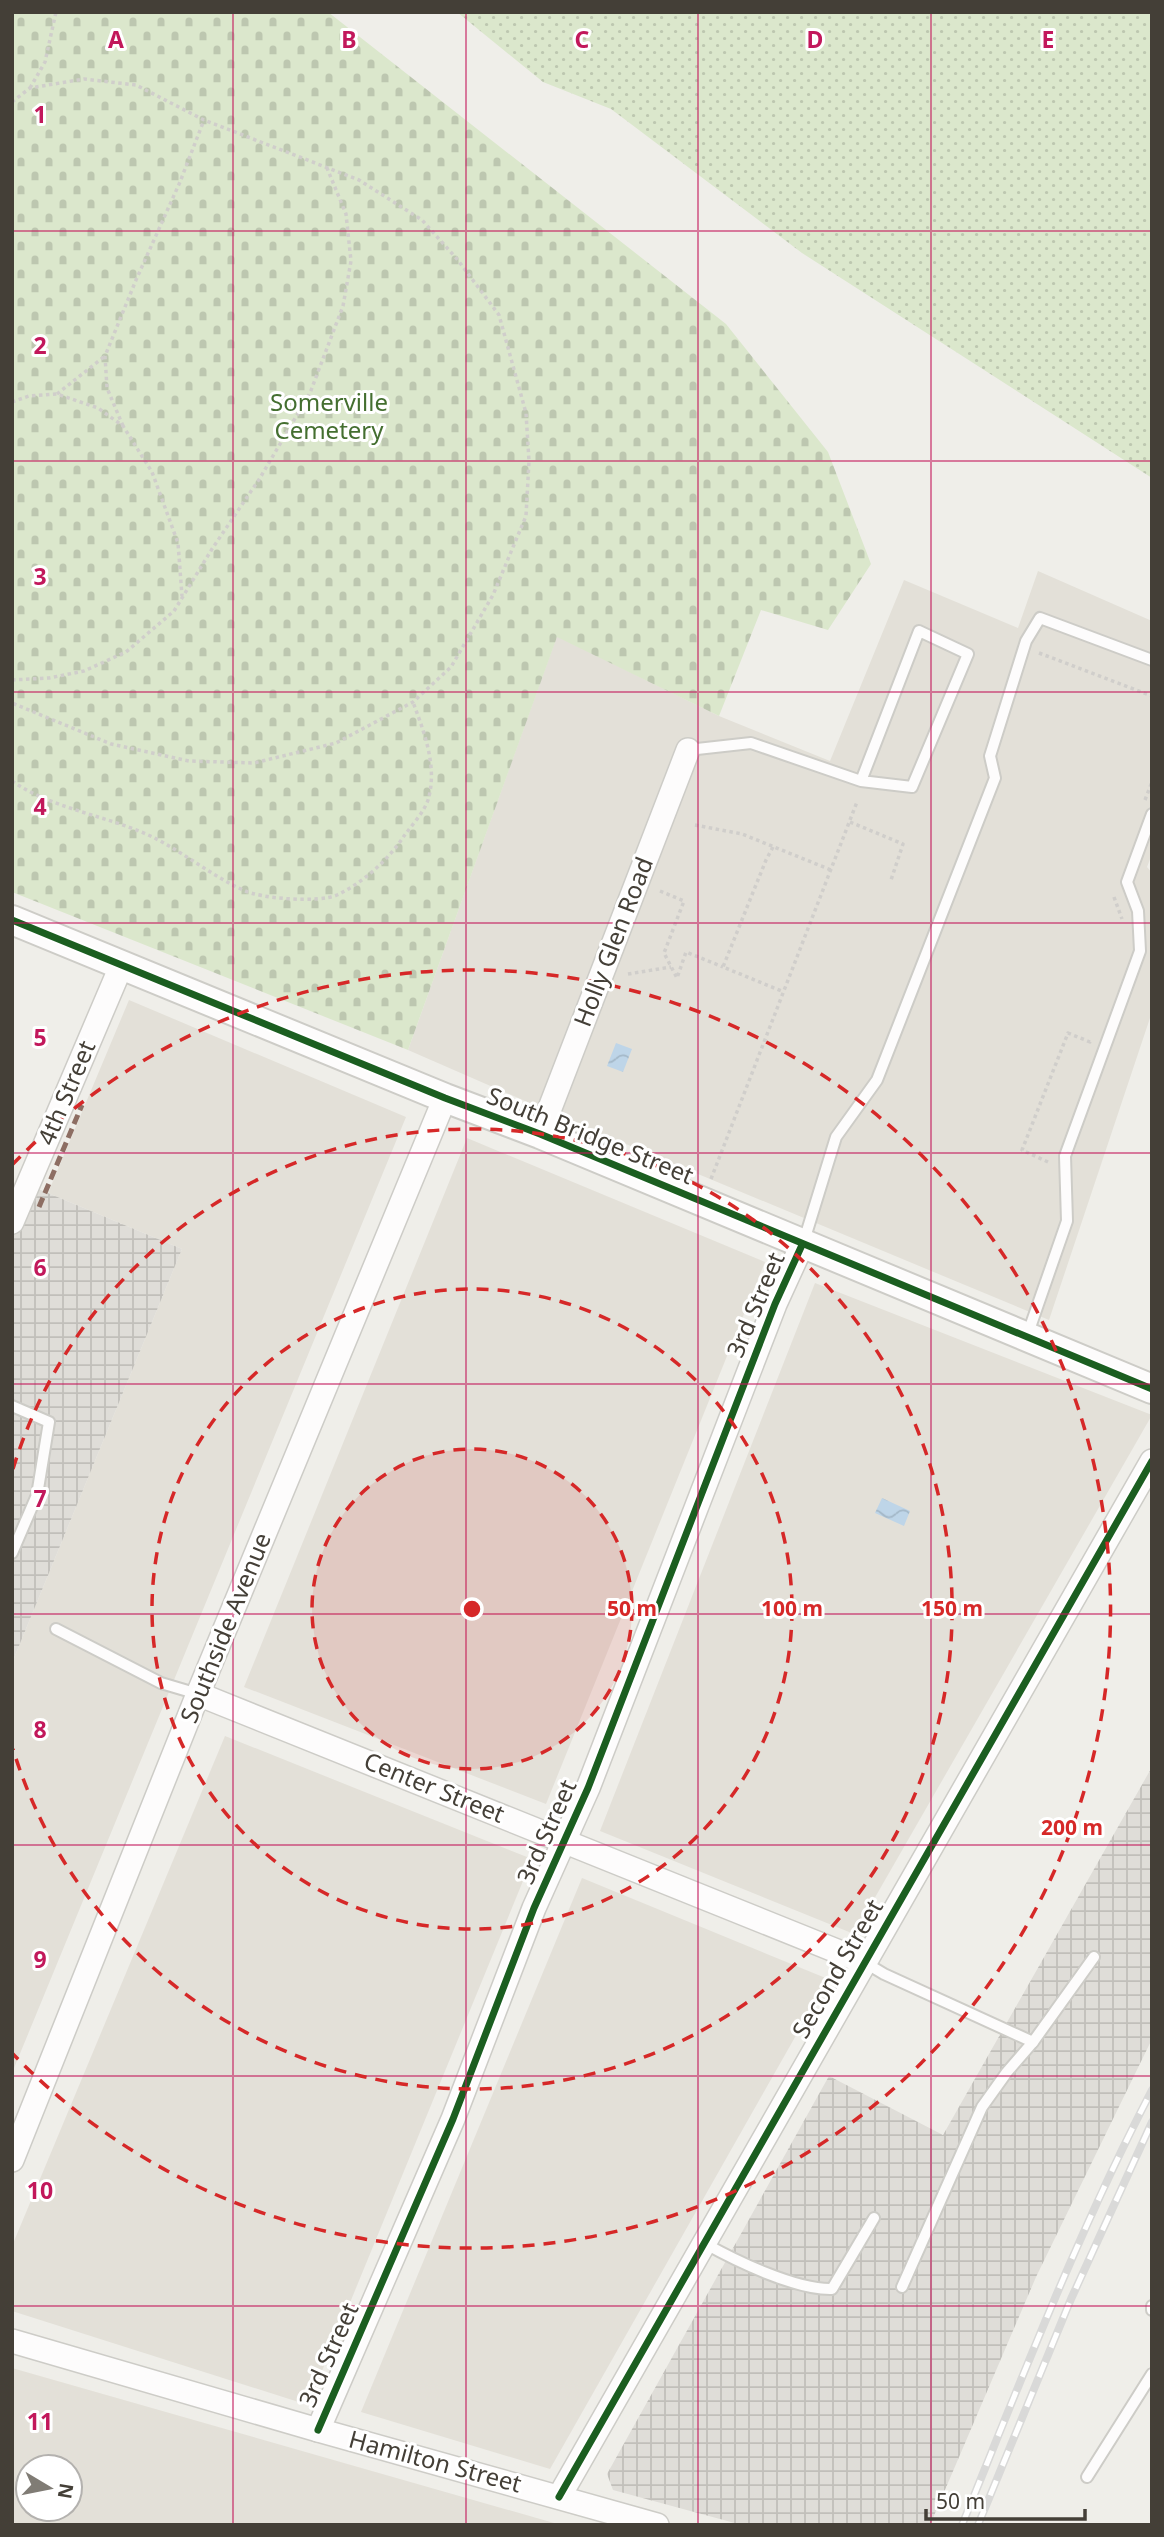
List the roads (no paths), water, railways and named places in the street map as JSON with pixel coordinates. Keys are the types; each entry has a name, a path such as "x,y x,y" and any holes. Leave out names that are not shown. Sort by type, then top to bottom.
{"street":[{"name":"Holly Glen Road","path":"540,1134 688,750"},
{"name":"South Bridge Street","path":"12,920 445,1098 540,1134 1152,1390"},
{"name":"4th Street","path":"12,1222 18,1194 122,964"},
{"name":"Southside Avenue","path":"12,2160 198,1694 445,1098"},
{"name":"3rd Street","path":"318,2430 453,2119 534,1908 588,1788 770,1317 802,1245"},
{"name":"Second Street","path":"559,2497 1152,1461"},
{"name":"Center Street","path":"198,1694 864,1962"},
{"name":"Hamilton Street","path":"12,2341 657,2525"}],"lane":[{"path":"802,1245 836,1137 877,1080 995,778 990,756 1026,641 1040,618 1152,660"},
{"path":"688,750 751,743 861,781 912,787 968,654 919,631 861,781"},
{"path":"1026,1338 1067,1221 1065,1156 1140,951 1138,911 1127,882 1147,811"},
{"path":"12,1406 49,1422 37,1495 12,1553"},
{"path":"56,1629 161,1683 198,1694"},
{"path":"902,2287 982,2107 1094,1957"},
{"path":"864,1962 884,1974 1033,2042"},
{"path":"704,2243 737,2260 815,2290 832,2289 874,2218"},
{"path":"1087,2477 1152,2374"}],"water":[{"path":"616,1043 632,1049 623,1072 607,1066"},
{"path":"882,1498 910,1511 904,1526 875,1513"}],"railway":[{"path":"962,2525 1076,2250 1152,2090"},
{"path":"978,2525 1071,2299 1152,2122"}],"park label":[{"name":"Somerville Cemetery","path":"329,417"}]}
